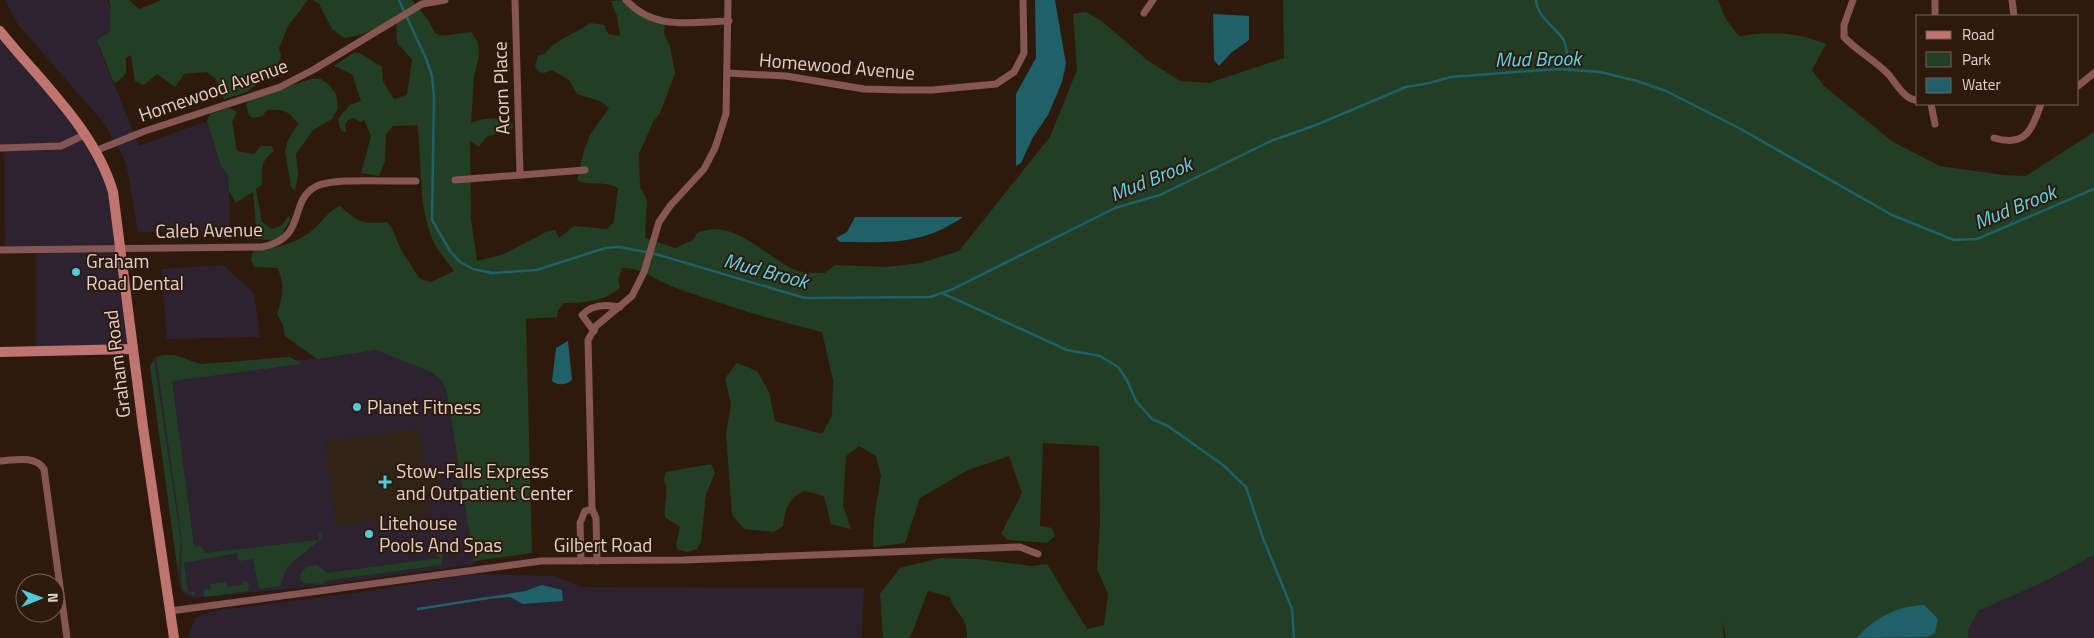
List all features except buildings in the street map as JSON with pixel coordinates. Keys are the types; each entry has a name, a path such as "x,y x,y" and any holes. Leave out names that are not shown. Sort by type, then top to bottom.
{"main road":[{"name":"Graham Road","path":"0,32 84,135 95,151 113,192 133,350 174,638"},
{"path":"0,352 133,350"}],"street":[{"name":"Homewood Avenue","path":"95,151 154,128 280,87 307,73 420,4 445,0"},
{"name":"Acorn Place","path":"515,0 520,175"},
{"path":"626,0 636,11 651,19 665,22 729,21"},
{"path":"597,561 596,518 592,509 588,340 594,331 632,296 641,278 659,222 670,206 704,169 715,148 726,114 728,0"},
{"name":"Homewood Avenue","path":"727,73 786,76 864,88 902,90 932,90 996,84 1014,72 1024,53 1023,0"},
{"path":"1144,13 1153,0"},
{"path":"1853,0 1844,25 1844,37 1853,46 1874,59 1908,97 1916,99"},
{"path":"1935,0 1935,15"},
{"path":"2012,0 2014,15"},
{"path":"2079,85 2094,73"},
{"path":"1931,105 1935,124"},
{"path":"1994,138 2007,142 2019,140 2027,134 2041,105"},
{"path":"0,148 61,146 84,135"},
{"path":"455,180 585,170"},
{"name":"Caleb Avenue","path":"0,250 248,248 274,245 286,237 291,230 308,194 316,186 338,182 416,181"},
{"path":"594,331 582,315 585,312 599,306 620,307"},
{"path":"0,461 37,461 44,469 67,638"},
{"path":"581,561 581,519 585,511 592,509"},
{"name":"Gilbert Road","path":"170,611 510,565 1020,547 1038,554"}],"shaded area":[{"path":"5,0 107,0 122,38 99,47 139,146 204,122 228,133 230,231 138,232 126,163 106,126 17,23"},
{"path":"0,31 67,113 109,182 133,349 36,352 36,250 5,250 4,148 0,148"},
{"path":"223,265 254,293 260,337 167,339 161,269"},
{"path":"376,350 431,372 442,381 447,393 475,564 327,585 194,598 184,595 180,588 151,363 156,357 164,355 174,355 201,364 317,359"},
{"name":"Stow-Falls Express and Outpatient Center","path":"419,429 425,472 441,473 440,491 427,491 430,514 336,526 325,442"},
{"path":"2094,555 2094,638 1968,638 1968,630 1978,611 2046,581"},
{"path":"474,574 555,576 582,587 864,588 862,638 188,638 195,618 212,611 361,592"}],"green space":[{"path":"109,0 129,0 139,9 162,0 308,0 288,26 279,48 281,56 277,67 247,92 224,99 216,79 207,72 184,74 175,87 157,74 144,85 135,81 131,55 126,58 126,73 119,81 114,83 97,40 111,31"},
{"path":"313,0 412,0 428,20 435,33 442,36 471,32 478,42 479,56 474,77 471,123 486,119 497,119 512,123 513,128 486,137 479,147 470,141 471,219 477,261 504,254 546,232 555,230 559,238 574,226 607,229 614,222 618,188 608,184 587,183 577,180 590,135 609,108 600,101 577,94 569,80 552,70 544,73 539,72 535,67 538,55 544,54 560,40 590,23 604,25 608,34 620,36 617,16 611,1 626,0 665,22 664,34 670,46 675,73 660,113 653,122 639,154 640,187 647,200 645,238 675,248 693,240 697,233 711,229 725,230 750,242 786,266 808,273 825,273 835,265 886,267 921,263 959,251 1050,137 1077,70 1073,14 1086,12 1103,22 1147,60 1180,81 1209,83 1284,58 1283,0 1718,0 1725,18 1739,36 1762,33 1783,34 1804,37 1826,44 1812,70 1824,86 1893,142 1940,166 2003,175 2026,176 2094,132 2094,555 2046,581 1978,611 1968,630 1968,638 1726,638 1722,620 1724,638 967,638 967,630 963,619 950,597 928,591 910,638 883,638 880,594 900,568 940,558 978,559 1031,566 1047,564 1087,629 1104,625 1108,594 1097,569 1100,523 1099,446 1043,443 1040,526 1052,528 1055,536 1047,543 1008,540 1001,534 1022,493 1009,456 968,470 920,498 905,543 873,547 874,519 881,476 876,456 859,446 846,456 843,506 851,529 831,524 824,496 804,491 794,497 788,505 783,526 774,532 744,529 732,515 726,434 731,404 725,378 737,363 757,371 769,392 775,421 822,434 832,416 833,380 822,332 727,305 671,286 641,271 622,268 618,280 620,287 615,292 586,302 564,303 558,310 557,317 526,319 532,553 474,561 447,393 442,381 431,372 376,350 317,359 285,336 283,325 277,314 282,297 282,280 277,268 254,267 251,260 253,250 287,244 303,237 330,212 340,206 361,221 372,223 387,222 392,228 400,248 420,279 431,282 454,271 436,247 425,214 417,125 393,126 386,134 385,161 379,176 361,173 371,136 364,120 360,122 354,118 348,120 345,124 346,132 341,131 338,120 350,105 361,101 352,74 334,66 355,52 382,67 383,81 394,99 407,95 412,59 397,43 396,20 360,35 344,38 332,29 319,4"},
{"path":"311,79 321,79 329,85 336,94 338,109 332,119 313,130 296,154 298,176 295,190 291,187 285,151 287,142 298,124 288,113 281,110 266,110 263,116 253,118 249,116 246,104 250,99"},
{"path":"229,108 237,112 232,122 237,151 254,154 261,146 271,146 274,151 264,162 262,185 256,189 262,222 272,229 281,226 289,216 291,219 278,240 253,239 256,227 253,192 236,203 229,191 228,175 221,166 207,121 210,114"},
{"path":"174,355 200,364 290,357 302,364 172,381 194,546 202,547 205,553 319,540 318,533 322,533 321,539 287,567 280,586 259,589 253,559 239,561 237,553 184,563 188,592 195,592 194,596 183,590 181,575 182,541 156,357"},
{"path":"154,359 181,541 178,573 150,367"},
{"path":"711,464 715,473 706,494 701,542 697,549 687,552 677,549 676,545 680,527 665,517 666,484 664,480 666,472"},
{"path":"437,551 443,553 441,565 324,581 323,584 303,583 300,579 303,570 314,565 317,565 327,573 440,558 436,554"},
{"path":"246,581 249,583 248,591 205,597 203,590 211,589 210,584 226,582 227,587 242,585 242,582"}],"water":[{"path":"1035,0 1055,0 1066,64 1062,82 1048,115 1033,137 1021,163 1016,166 1016,94 1036,58"},
{"path":"1213,14 1249,16 1249,40 1231,53 1219,66 1214,60"},
{"path":"855,217 963,217 933,233 918,238 889,242 840,242 836,238 847,232"},
{"path":"568,341 572,380 565,384 557,384 552,381 556,348"},
{"path":"542,585 562,590 563,601 523,604 510,597 488,599 488,597 525,591"},
{"path":"1924,605 1938,619 1935,633 1927,637 1857,638 1878,619 1887,614 1905,608"}],"waterway":[{"name":"Mud Brook","path":"399,0 432,76 434,96 432,220 450,251 460,262 473,269 492,273 537,270 605,248 619,247 652,253 805,298 930,297 953,289 1115,208 1160,195 1271,141 1316,125 1406,87 1450,77 1558,69 1600,72 1637,81 1666,91 1737,127 1892,215 1954,240 1977,239 2094,189"},
{"path":"1536,0 1539,11 1565,42 1569,70"},
{"path":"942,293 1067,350 1100,356 1118,367 1127,380 1136,401 1152,419 1168,426 1223,465 1246,487 1263,538 1292,609 1294,638"},
{"path":"418,609 488,598"}],"place":[{"name":"Graham Road Dental","path":"76,272"},
{"name":"Planet Fitness","path":"357,407"},
{"name":"Stow-Falls Express and Outpatient Center","path":"385,482"},
{"name":"Litehouse Pools And Spas","path":"369,534"}]}
